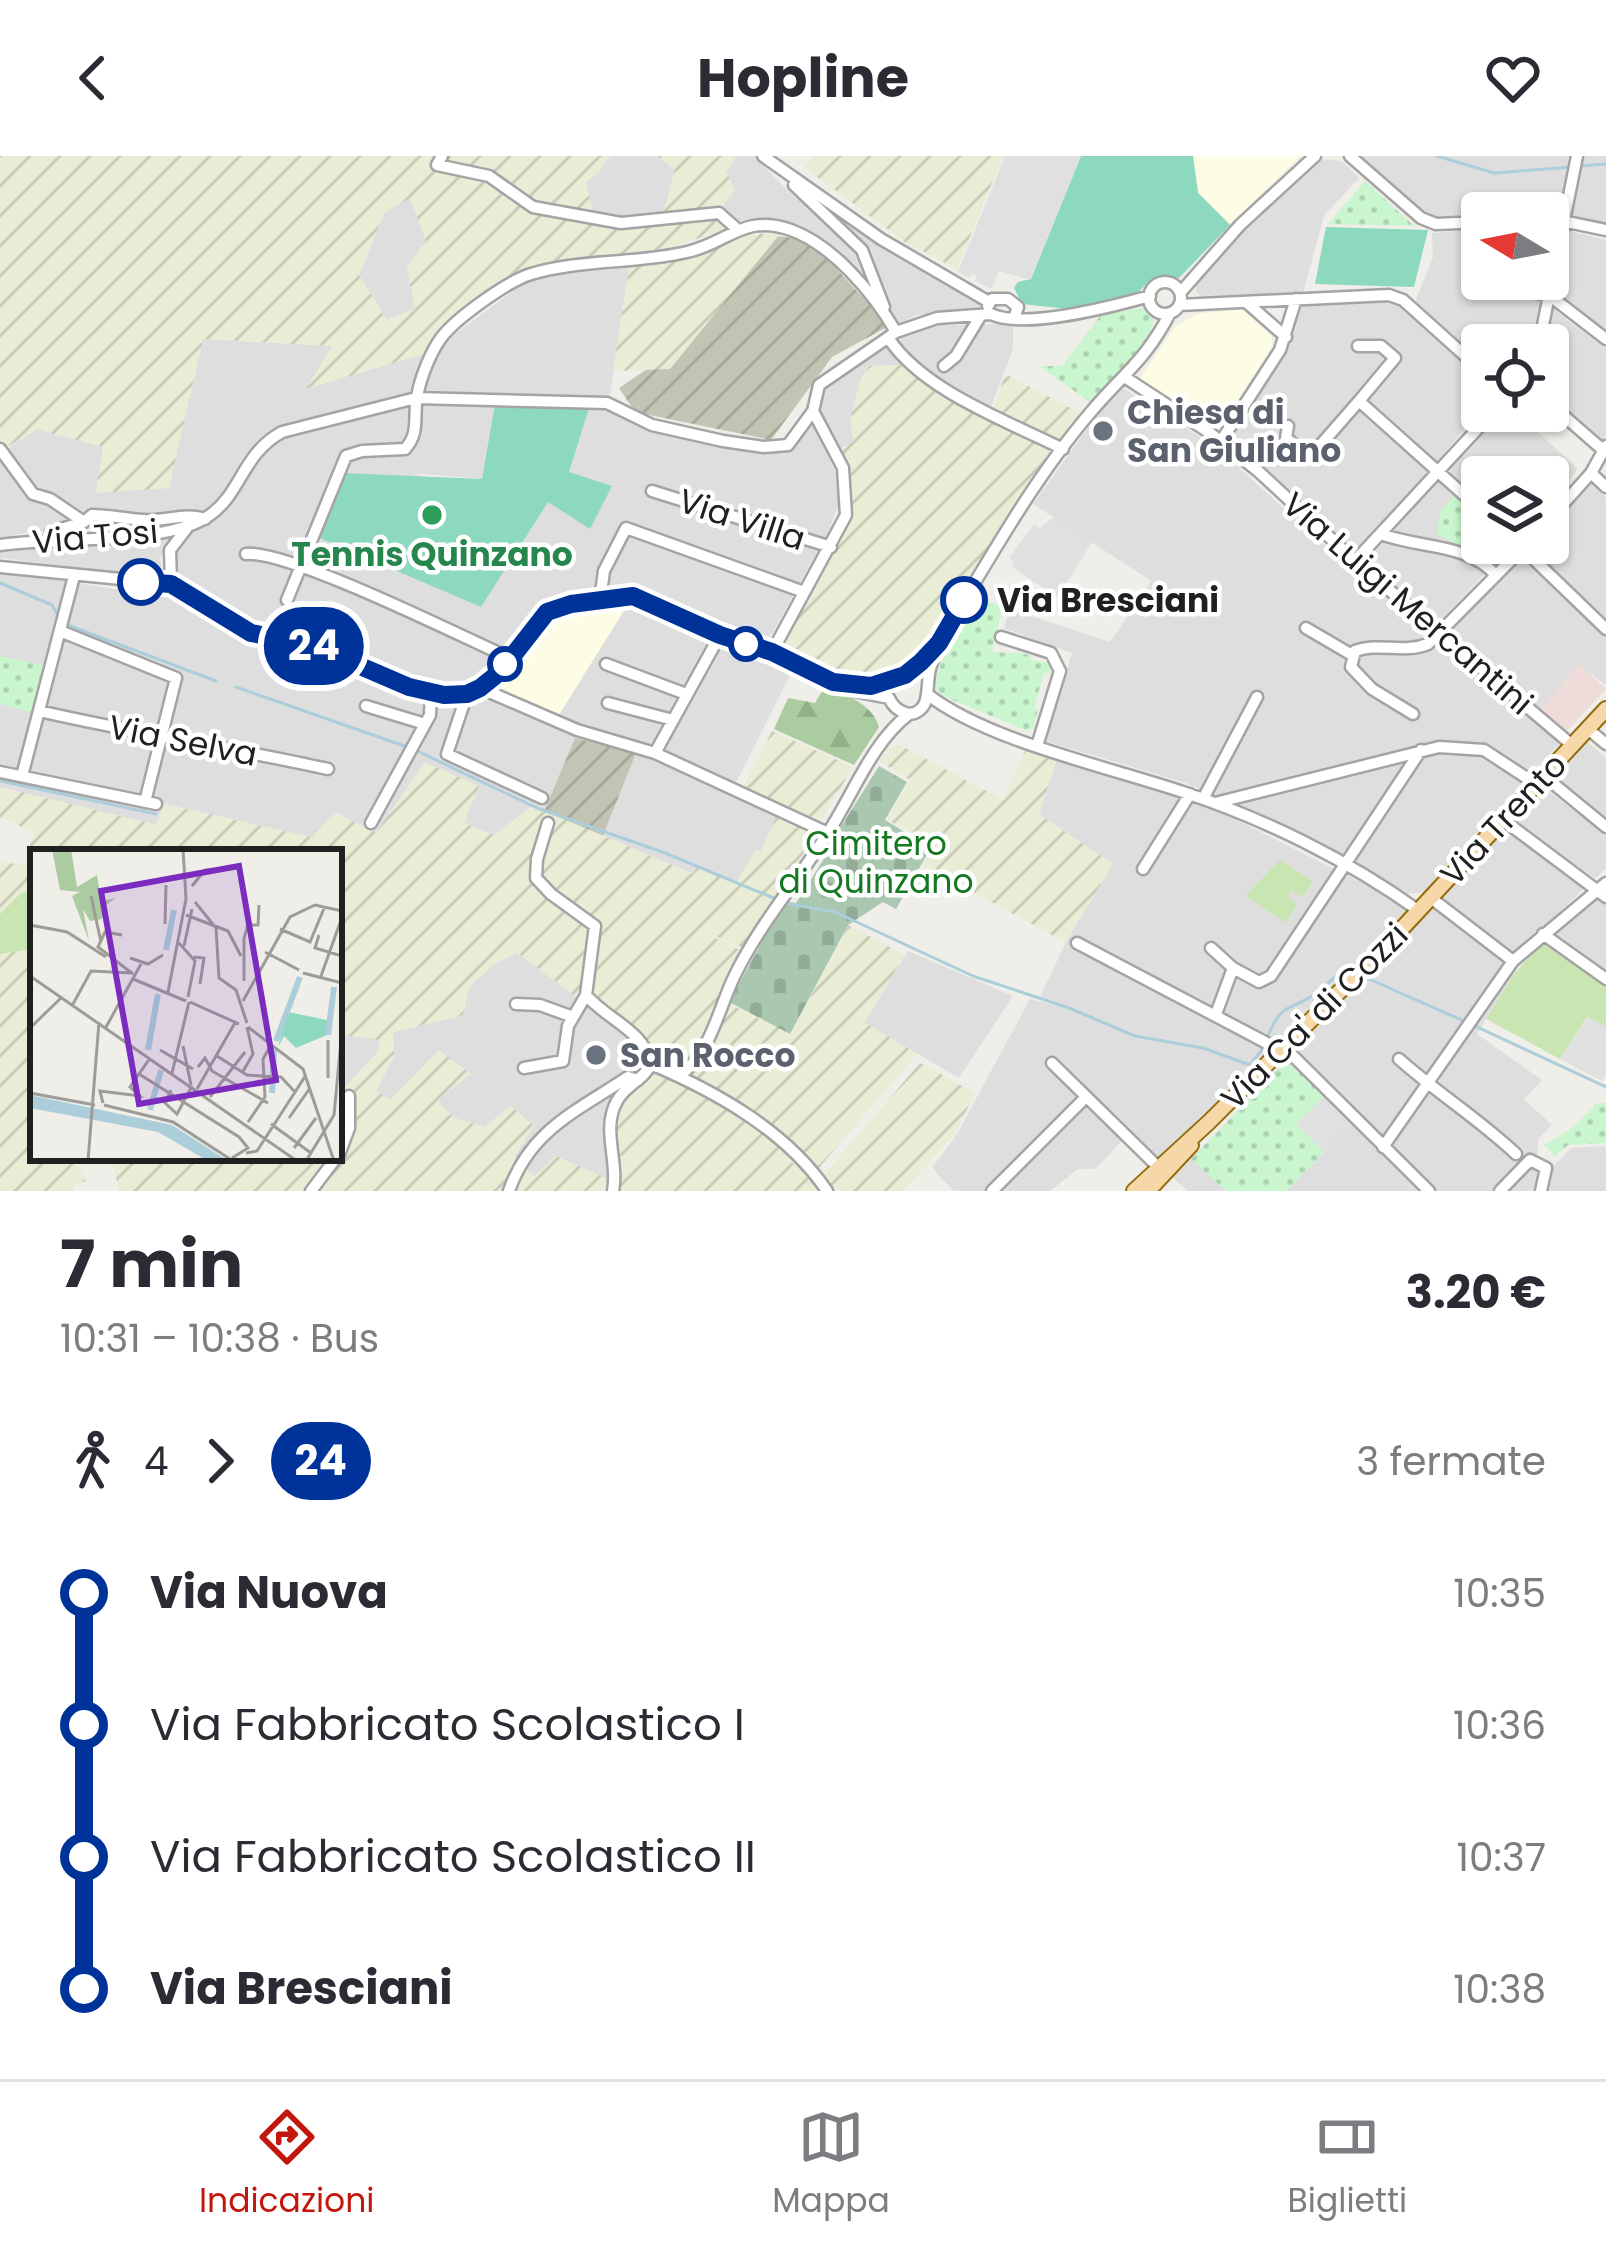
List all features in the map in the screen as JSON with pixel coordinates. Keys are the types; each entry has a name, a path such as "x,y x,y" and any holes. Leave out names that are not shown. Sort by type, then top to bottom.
{"main road":[{"name":"Via Trento","path":"1419,910 1606,709"},
{"name":"Via Ca' di Cozzi","path":"1148,1191 1280,1048 1419,910"},
{"name":"Via Ca' di Cozzi","path":"1134,1191 1210,1122"}],"street":[{"path":"442,156 436,165 490,176 533,207 621,223 719,213 736,229"},
{"path":"763,156 862,250 892,336 908,363 940,386 1063,449"},
{"path":"883,742 890,701 900,677 939,643 1063,449 1092,410 1126,378 1161,330 1173,301 1240,225 1315,156"},
{"path":"1349,156 1421,218 1436,224 1461,223"},
{"path":"1566,192 1576,157"},
{"path":"775,166 987,310"},
{"path":"1569,222 1606,230"},
{"path":"287,600 346,456 405,449 416,435 416,398 441,338 529,274 693,251 736,229 761,225 814,240 887,316"},
{"path":"1173,301 1191,289 1195,277"},
{"path":"0,542 63,530 92,515 129,515 141,521 196,515 206,519 221,507 254,451 268,440 282,432 416,398 607,403 652,425 723,441 788,445 813,411 819,385 827,378 892,336 938,318 987,310 1063,314 1173,301 1389,295 1402,300 1461,352"},
{"path":"944,366 1001,297 1016,313"},
{"path":"1221,441 1286,337 1296,299"},
{"path":"1555,300 1606,339"},
{"path":"1246,302 1286,337"},
{"path":"1288,426 1286,438 1310,457 1395,358 1382,346 1358,346"},
{"name":"Via Luigi Mercantini","path":"1126,378 1221,441 1572,745"},
{"path":"1359,401 1461,492"},
{"name":"Via Villa","path":"772,652 846,515 843,468 813,411"},
{"path":"1569,422 1603,454 1569,497"},
{"path":"1355,561 1475,432"},
{"path":"0,449 33,494 50,499 84,522"},
{"path":"1591,473 1606,488"},
{"name":"Via Villa","path":"652,490 831,547"},
{"name":"Via Tosi","path":"0,542 135,536 206,519"},
{"name":"Via Tosi","path":"171,584 170,550 189,526"},
{"path":"600,600 604,571 626,528 804,592"},
{"path":"1381,534 1412,544 1457,549 1484,562 1496,575"},
{"path":"246,554 260,553 300,566 510,658"},
{"path":"1413,714 1360,680 1351,667 1352,655 1359,648 1417,648 1440,632 1506,564"},
{"path":"1541,564 1606,629"},
{"path":"0,567 171,584 236,627 309,644 409,687 467,694 480,688 510,658 547,612 633,596 720,635 772,652 854,692 890,701 903,713 959,714"},
{"path":"22,776 74,576"},
{"path":"0,772 150,803 159,739 176,678 62,624"},
{"path":"1306,628 1352,655"},
{"path":"656,753 720,635"},
{"path":"1001,637 1051,653 1060,671 1037,746"},
{"path":"682,1074 707,1039 736,973 778,902 828,833 883,742 915,712 939,643"},
{"path":"606,664 686,694"},
{"path":"833,682 871,686 917,677 926,691 959,714 1037,746 1190,794 1289,835 1419,910"},
{"path":"480,688 577,730 656,753 828,833"},
{"path":"371,823 430,715 430,692"},
{"path":"467,694 447,754 542,798"},
{"path":"1209,801 1257,697"},
{"path":"608,703 673,720"},
{"path":"366,706 425,724"},
{"name":"Via Selva","path":"38,712 328,769"},
{"path":"1588,729 1606,744"},
{"path":"1209,801 1421,750 1461,746 1484,750 1540,780 1606,826"},
{"path":"1211,948 1233,968 1259,982 1271,976 1421,750"},
{"path":"1143,869 1190,794"},
{"path":"1383,1147 1513,961 1603,890 1502,819"},
{"path":"524,1068 563,1061 573,1017 586,995 595,926 536,878 548,823"},
{"path":"1431,898 1513,961"},
{"path":"1544,934 1606,979"},
{"path":"1076,944 1280,1048 1429,1191"},
{"path":"1216,1014 1233,968"},
{"path":"586,995 639,1039 651,1064 682,1074 755,1120 827,1191"},
{"path":"516,1004 540,1005 573,1017"},
{"path":"1399,1059 1427,1087 1484,1124 1516,1154"},
{"path":"1052,1063 1158,1167"},
{"path":"613,1191 616,1168 611,1118 618,1098 651,1064"},
{"path":"509,1191 518,1166 547,1130 628,1077 638,1080"},
{"path":"342,1147 350,1128 349,1096"},
{"path":"992,1191 1085,1098"},
{"path":"1500,1191 1530,1160 1546,1168 1541,1191"},
{"path":"311,1191 334,1161"}],"shaded area":[{"path":"0,156 610,156 586,182 596,225 664,211 675,170 657,156 736,156 726,172 735,190 722,207 735,227 664,249 530,268 507,278 457,315 423,354 306,389 332,346 203,339 169,488 96,493 103,447 37,429 0,451","holes":["410,198 426,241 407,267 415,309 387,320 359,275 384,213"]},
{"path":"610,156 657,156 675,170 664,211 596,225 585,181"},
{"path":"736,156 754,156 797,200 805,193 894,254 979,301 979,309 916,315 893,328 868,295 820,250 790,231 735,227 722,207 735,190 726,172"},
{"path":"814,156 1003,156 957,269 905,242 804,167"},
{"path":"1005,156 1081,156 1030,280 999,271 991,289 975,281 973,273 970,278 958,272"},
{"path":"1193,156 1300,156 1231,224 1199,193"},
{"path":"1354,156 1569,156 1563,192 1461,192 1461,218 1424,217"},
{"path":"1581,156 1606,156 1606,228 1569,219"},
{"path":"1321,159 1342,161 1359,178 1324,216 1303,293 1201,296 1196,292 1197,280 1244,228"},
{"path":"410,197 426,241 415,309 387,320 359,275 384,213"},
{"path":"1461,231 1461,300 1542,300 1536,324 1461,324 1461,346 1415,302 1433,257 1432,233"},
{"path":"1569,231 1606,240 1606,334 1558,300 1569,300"},
{"path":"770,233 779,235 670,369 613,371 629,268"},
{"path":"759,234 803,239 823,254 889,326 832,357 771,440 635,412 619,388 656,363"},
{"path":"629,268 608,409 652,432 741,450 783,449 806,411 838,477 839,504 767,643 645,592 599,591 550,611 497,675 471,692 438,694 238,624 171,584 176,540 209,516 246,463 282,432 416,398 448,339 524,283 550,275","holes":["496,404 588,408 568,472 611,486 548,501 409,473 483,479"]},
{"path":"1390,297 1461,361 1462,432 1358,556 1224,441 1285,350 1302,303"},
{"path":"1552,308 1606,349 1606,436 1601,442 1569,414 1569,324 1549,324"},
{"path":"1243,309 1272,337 1272,347 1217,432 1138,381 1176,326 1197,314"},
{"path":"1013,324 1013,349 991,407 933,377 896,339 932,325"},
{"path":"203,339 334,346 308,388 423,354 409,397 277,426 240,462 217,506 183,523 0,538 0,453 37,429 104,447 96,492 168,488"},
{"path":"885,344 901,365 868,366 859,384 855,442 838,449 817,408 824,384"},
{"path":"901,365 928,387 1051,452 908,662 882,676 834,676 777,648 833,550 850,506 851,481 838,449 854,442 850,421 859,384 869,366"},
{"path":"1005,374 1080,413 1058,442 994,408"},
{"path":"1123,388 1216,447 1321,542 1562,741 1424,892 1408,894 1261,816 1186,783 1045,741 1072,653 1004,628 1010,609 1110,642 1151,581 1033,504 1100,411"},
{"path":"1481,432 1538,432 1564,456 1461,456 1461,484 1445,469"},
{"path":"1435,478 1461,503 1461,564 1494,564 1437,624 1360,559"},
{"path":"1589,481 1606,497 1606,626 1542,564 1569,564 1569,502"},
{"path":"1054,517 1093,541 1057,597 1012,567 1015,562 1009,558 1034,524 1040,528"},
{"path":"172,535 160,559 164,578 0,558 0,550 26,544"},
{"path":"1513,564 1533,564 1606,634 1606,685 1579,665 1541,710 1449,630"},
{"path":"0,571 114,589 160,591 255,642 290,643 433,700 469,702 485,696 575,738 544,811 532,806 494,836 464,823 376,834 337,813 310,837 165,804 156,825 0,787"},
{"path":"609,604 628,604 557,718 488,693 543,627 543,616 547,622"},
{"path":"628,604 654,610 792,671 736,783 667,752 557,718"},
{"path":"1579,664 1606,689 1567,731 1541,710"},
{"path":"772,731 853,767 820,822 744,786"},
{"path":"575,738 636,753 603,836 544,811"},
{"path":"1585,739 1606,758 1606,820 1551,777"},
{"path":"896,743 1003,800 1026,749 1057,759 1039,814 1113,864 1065,942 923,865 934,844 887,820 910,780 879,761"},
{"path":"636,753 778,813 761,851 755,851 738,882 697,868 694,874 603,836"},
{"path":"1057,759 1213,808 1410,907 1151,1167 1123,1140 1095,1169 1078,1169 1050,1191 954,1191 932,1168 957,1134 1030,999 1055,1005 1040,997 1112,864 1039,814"},
{"path":"425,762 479,786 464,823 494,835 533,806 693,874 697,867 737,882 755,850 761,851 778,813 817,830 746,949 695,928 744,952 701,1042 680,1068 660,1059 652,1062 636,1043 517,952 493,965 469,987 463,1015 393,1032 394,1056 376,1091 390,1100 439,1050 471,1074 437,1100 454,1118 484,1127 511,1106 534,1126 514,1158 534,1176 556,1156 610,1180 607,1191 119,1191 113,1161 342,1161 342,1090 377,1053 380,1040 342,1034 342,849 30,849 30,891 21,893 0,914 0,862 24,865 34,832 0,818 0,787 156,825 164,804 310,837 336,813 376,833"},
{"path":"1543,787 1606,835 1606,869 1595,878 1511,821"},
{"path":"1503,830 1586,886 1516,956 1441,898"},
{"path":"1606,884 1606,982 1547,940"},
{"path":"1433,906 1516,970 1477,1034 1542,1080 1524,1099 1552,1125 1538,1139 1537,1181 1532,1191 1188,1191 1173,1178"},
{"path":"848,925 905,955 864,1022 917,1054 817,1170 690,1077 731,1005 791,1034"},
{"path":"30,949 30,1161 76,1161 86,1181 74,1184 73,1191 0,1191 0,954"},
{"path":"908,951 1013,996 959,1078 864,1023"},
{"path":"517,952 636,1043 652,1062 607,1107 604,1124 610,1180 534,1177 484,1127 454,1118 437,1101 390,1100 376,1091 394,1056 393,1032 463,1015 469,987 493,965"},
{"path":"1588,1017 1606,1027 1602,1081 1560,1059"},
{"path":"342,1032 380,1039 377,1053 342,1090"},
{"path":"920,1063 975,1093 955,1134 903,1191 832,1191 824,1175"},
{"path":"660,1071 735,1111 764,1133 820,1191 619,1191 623,1167 615,1132 618,1110 644,1080"},
{"path":"1325,1096 1354,1125 1325,1152 1296,1124"},
{"path":"1606,1146 1606,1191 1543,1191 1554,1166 1571,1148"}],"green space":[{"path":"1081,156 1193,156 1198,193 1230,225 1179,278 1154,277 1130,300 1068,309 1022,304 1014,288 1031,279"},
{"path":"1365,181 1414,226 1328,224"},
{"path":"1326,227 1428,230 1414,287 1315,284"},
{"path":"1147,307 1154,319 1144,343 1090,402 1039,366 1062,366 1101,315"},
{"name":"Tennis Quinzano","path":"495,404 589,408 569,472 612,486 590,529 548,502 481,607 315,536 343,473 482,479"},
{"path":"1457,492 1461,496 1461,546 1436,534 1441,511"},
{"path":"976,597 1003,607 992,651 1026,654 1030,660 1049,663 1052,674 1044,673 1033,728 1027,731 941,695 934,687 941,663"},
{"path":"0,656 45,666 33,713 0,704"},
{"path":"825,686 865,706 879,727 854,765 774,729 788,698 815,703"},
{"name":"Cimitero di Quinzano","path":"879,766 907,782 885,820 931,848 916,882 912,881 896,909 883,902 848,925 790,1034 729,1002 785,901 796,903"},
{"path":"1280,860 1313,881 1303,897 1291,891 1288,898 1297,904 1286,923 1245,896"},
{"path":"30,891 30,949 0,954 0,914 21,893"},
{"path":"1546,939 1606,982 1606,1027 1587,1017 1560,1059 1486,1019 1514,974"},
{"path":"1289,1058 1325,1096 1296,1124 1324,1152 1286,1191 1226,1191 1191,1159"},
{"path":"1597,1103 1606,1103 1606,1143 1568,1145 1555,1156 1544,1145 1571,1129"}],"waterway":[{"path":"1437,156 1494,173 1570,167"},
{"path":"1580,166 1606,164"},
{"path":"0,583 52,605 59,617"},
{"path":"65,624 216,681"},
{"path":"236,687 413,749 537,808 776,899"},
{"path":"0,781 156,814"},
{"path":"784,903 835,912 973,976 1135,1036 1203,1048 1250,1065 1264,1047"},
{"path":"1267,1038 1282,1012 1347,969"},
{"path":"1369,979 1466,1022"},
{"path":"1475,1026 1606,1087"}],"bus line":[{"name":"24","path":"141,582 171,584 251,633 309,644 409,687 444,695 467,694 500,672 547,612 633,596 833,682 871,686 895,680 921,662 939,643 964,600"}],"place":[{"name":"Chiesa di San Giuliano","path":"1103,431"},
{"name":"Tennis Quinzano","path":"432,515"},
{"name":"Via Bresciani","path":"964,600"},
{"name":"San Rocco","path":"596,1055"}]}
